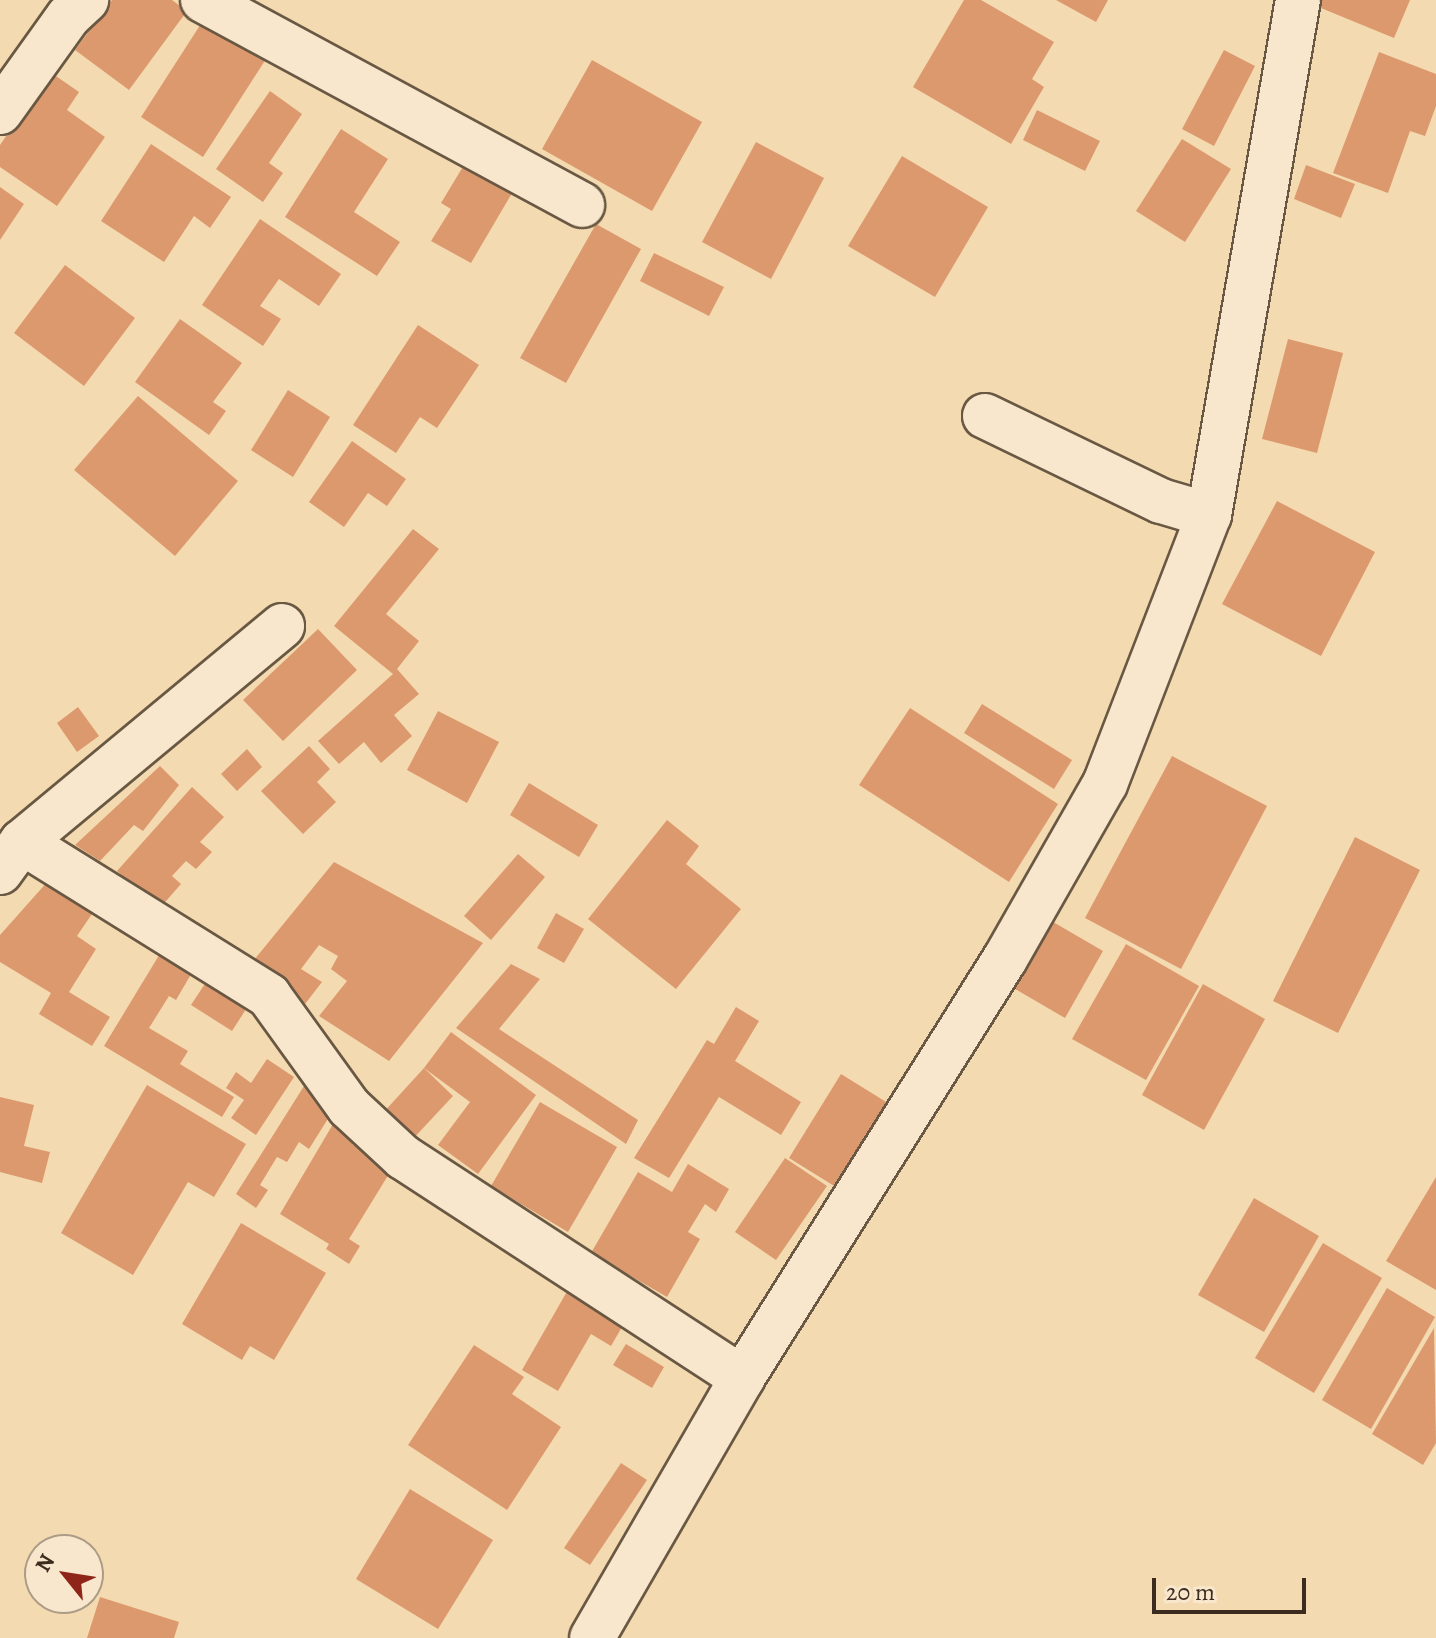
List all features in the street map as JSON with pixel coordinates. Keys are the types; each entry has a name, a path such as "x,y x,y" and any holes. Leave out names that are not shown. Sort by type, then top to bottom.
{"street":[{"path":"203,0 582,205"},
{"path":"592,1638 742,1378 1005,959 1105,784 1209,515 1298,0"},
{"path":"0,112 65,6"},
{"path":"985,416 1161,501 1209,515"},
{"path":"282,626 11,857 269,996 349,1107 403,1157 742,1378"}],"building":[{"path":"112,0 172,0 187,11 129,90 75,50"},
{"path":"964,0 981,0 1054,42 1032,79 1044,87 1011,144 913,87"},
{"path":"1056,0 1108,0 1096,22"},
{"path":"1318,0 1410,0 1394,38 1316,6"},
{"path":"204,19 266,59 203,157 141,117"},
{"path":"1224,50 1255,66 1214,146 1182,129"},
{"path":"1379,52 1436,74 1436,106 1425,136 1410,131 1388,193 1333,173"},
{"path":"592,60 702,122 652,211 542,149"},
{"path":"50,72 79,92 67,110 105,137 57,206 0,167 0,145"},
{"path":"270,91 302,114 269,163 283,173 263,202 216,169"},
{"path":"1037,110 1100,141 1085,171 1023,140"},
{"path":"341,129 388,159 354,212 400,242 377,276 285,217"},
{"path":"1182,139 1231,169 1185,242 1136,211"},
{"path":"756,142 824,178 771,279 702,242"},
{"path":"151,144 231,197 210,228 194,216 164,262 101,221"},
{"path":"902,156 988,207 935,297 848,246"},
{"path":"467,160 515,188 471,263 431,241 451,209 441,203"},
{"path":"1306,165 1355,184 1341,218 1294,199"},
{"path":"0,187 24,204 0,240"},
{"path":"260,219 341,274 319,306 279,279 260,306 281,319 263,346 202,305"},
{"path":"596,224 641,249 566,383 520,358"},
{"path":"654,253 724,287 709,316 640,281"},
{"path":"65,265 135,318 84,386 14,333"},
{"path":"180,319 242,363 213,402 226,411 209,435 135,382"},
{"path":"418,325 479,365 437,428 420,417 396,453 353,425"},
{"path":"1288,339 1343,353 1317,453 1262,439"},
{"path":"288,390 330,417 293,477 251,450"},
{"path":"138,396 238,481 175,556 74,470"},
{"path":"352,441 406,479 387,506 368,493 344,527 309,502"},
{"path":"1277,501 1375,552 1321,656 1222,604"},
{"path":"413,529 439,549 386,614 419,641 397,669 419,694 394,715 412,736 381,763 364,742 339,764 318,741 393,674 334,626"},
{"path":"318,629 357,670 283,741 243,700"},
{"path":"982,704 1072,760 1054,789 964,733"},
{"path":"78,707 99,736 77,752 57,723"},
{"path":"910,708 1058,804 1009,882 859,785"},
{"path":"438,711 499,742 467,803 407,770"},
{"path":"309,746 330,769 317,782 336,802 303,834 261,791"},
{"path":"247,749 262,767 237,791 221,774"},
{"path":"1172,756 1267,806 1181,969 1085,918"},
{"path":"160,766 179,785 143,831 134,825 100,861 75,845"},
{"path":"529,783 598,825 579,857 510,815"},
{"path":"192,787 224,817 200,842 212,852 196,869 186,861 172,876 181,884 159,909 117,871"},
{"path":"667,820 699,846 686,864 741,909 676,989 588,919"},
{"path":"1355,837 1420,870 1338,1033 1273,1001"},
{"path":"518,854 545,877 491,940 464,916"},
{"path":"334,862 483,943 389,1061 319,1016 347,981 331,969 338,956 319,945 301,969 322,982 305,1004 249,966"},
{"path":"49,880 94,911 77,936 96,949 69,992 110,1017 92,1046 39,1014 51,993 0,962 0,935"},
{"path":"556,913 584,929 564,963 537,948"},
{"path":"1048,919 1103,951 1065,1018 1010,986"},
{"path":"1126,944 1199,986 1146,1080 1072,1039"},
{"path":"161,952 193,971 176,1000 169,996 149,1028 188,1051 180,1064 234,1097 222,1117 104,1046"},
{"path":"511,964 540,979 499,1029 638,1120 626,1144 456,1028"},
{"path":"208,979 248,1006 232,1031 191,1005"},
{"path":"1203,984 1265,1019 1204,1130 1142,1095"},
{"path":"736,1007 759,1021 735,1061 801,1102 781,1135 719,1097 669,1178 634,1158 707,1040 714,1044"},
{"path":"451,1032 536,1095 478,1174 438,1145 470,1102 424,1068"},
{"path":"267,1059 294,1077 256,1135 231,1118 244,1100 226,1088 236,1072 251,1083"},
{"path":"424,1068 453,1096 411,1141 382,1114"},
{"path":"841,1074 891,1105 839,1189 789,1158"},
{"path":"147,1085 246,1144 214,1197 188,1182 133,1275 61,1233"},
{"path":"304,1086 336,1106 309,1149 299,1142 287,1162 277,1157 260,1185 268,1190 256,1208 236,1194"},
{"path":"0,1097 34,1105 24,1146 50,1152 42,1183 0,1172"},
{"path":"540,1102 617,1147 568,1232 491,1186"},
{"path":"336,1119 358,1133 352,1144 392,1169 349,1239 360,1246 349,1264 326,1249 329,1244 280,1214"},
{"path":"785,1158 827,1186 776,1260 735,1232"},
{"path":"688,1164 729,1189 716,1212 705,1204 688,1232 700,1239 667,1297 591,1253 638,1172 672,1192"},
{"path":"1436,1177 1436,1290 1386,1261"},
{"path":"1254,1198 1319,1236 1264,1332 1198,1295"},
{"path":"241,1223 326,1273 274,1360 250,1346 242,1360 182,1324"},
{"path":"1323,1243 1382,1278 1314,1393 1255,1358"},
{"path":"569,1288 626,1320 611,1346 591,1334 558,1391 522,1370"},
{"path":"1387,1288 1435,1317 1371,1429 1322,1400"},
{"path":"1434,1328 1436,1443 1423,1465 1372,1434"},
{"path":"626,1344 664,1367 652,1388 613,1365"},
{"path":"474,1345 524,1377 512,1394 561,1427 507,1510 408,1445"},
{"path":"621,1463 647,1480 590,1565 564,1548"},
{"path":"410,1489 493,1540 438,1629 356,1579"},
{"path":"104,1598 179,1622 174,1638 87,1638 95,1614 104,1614"}]}
